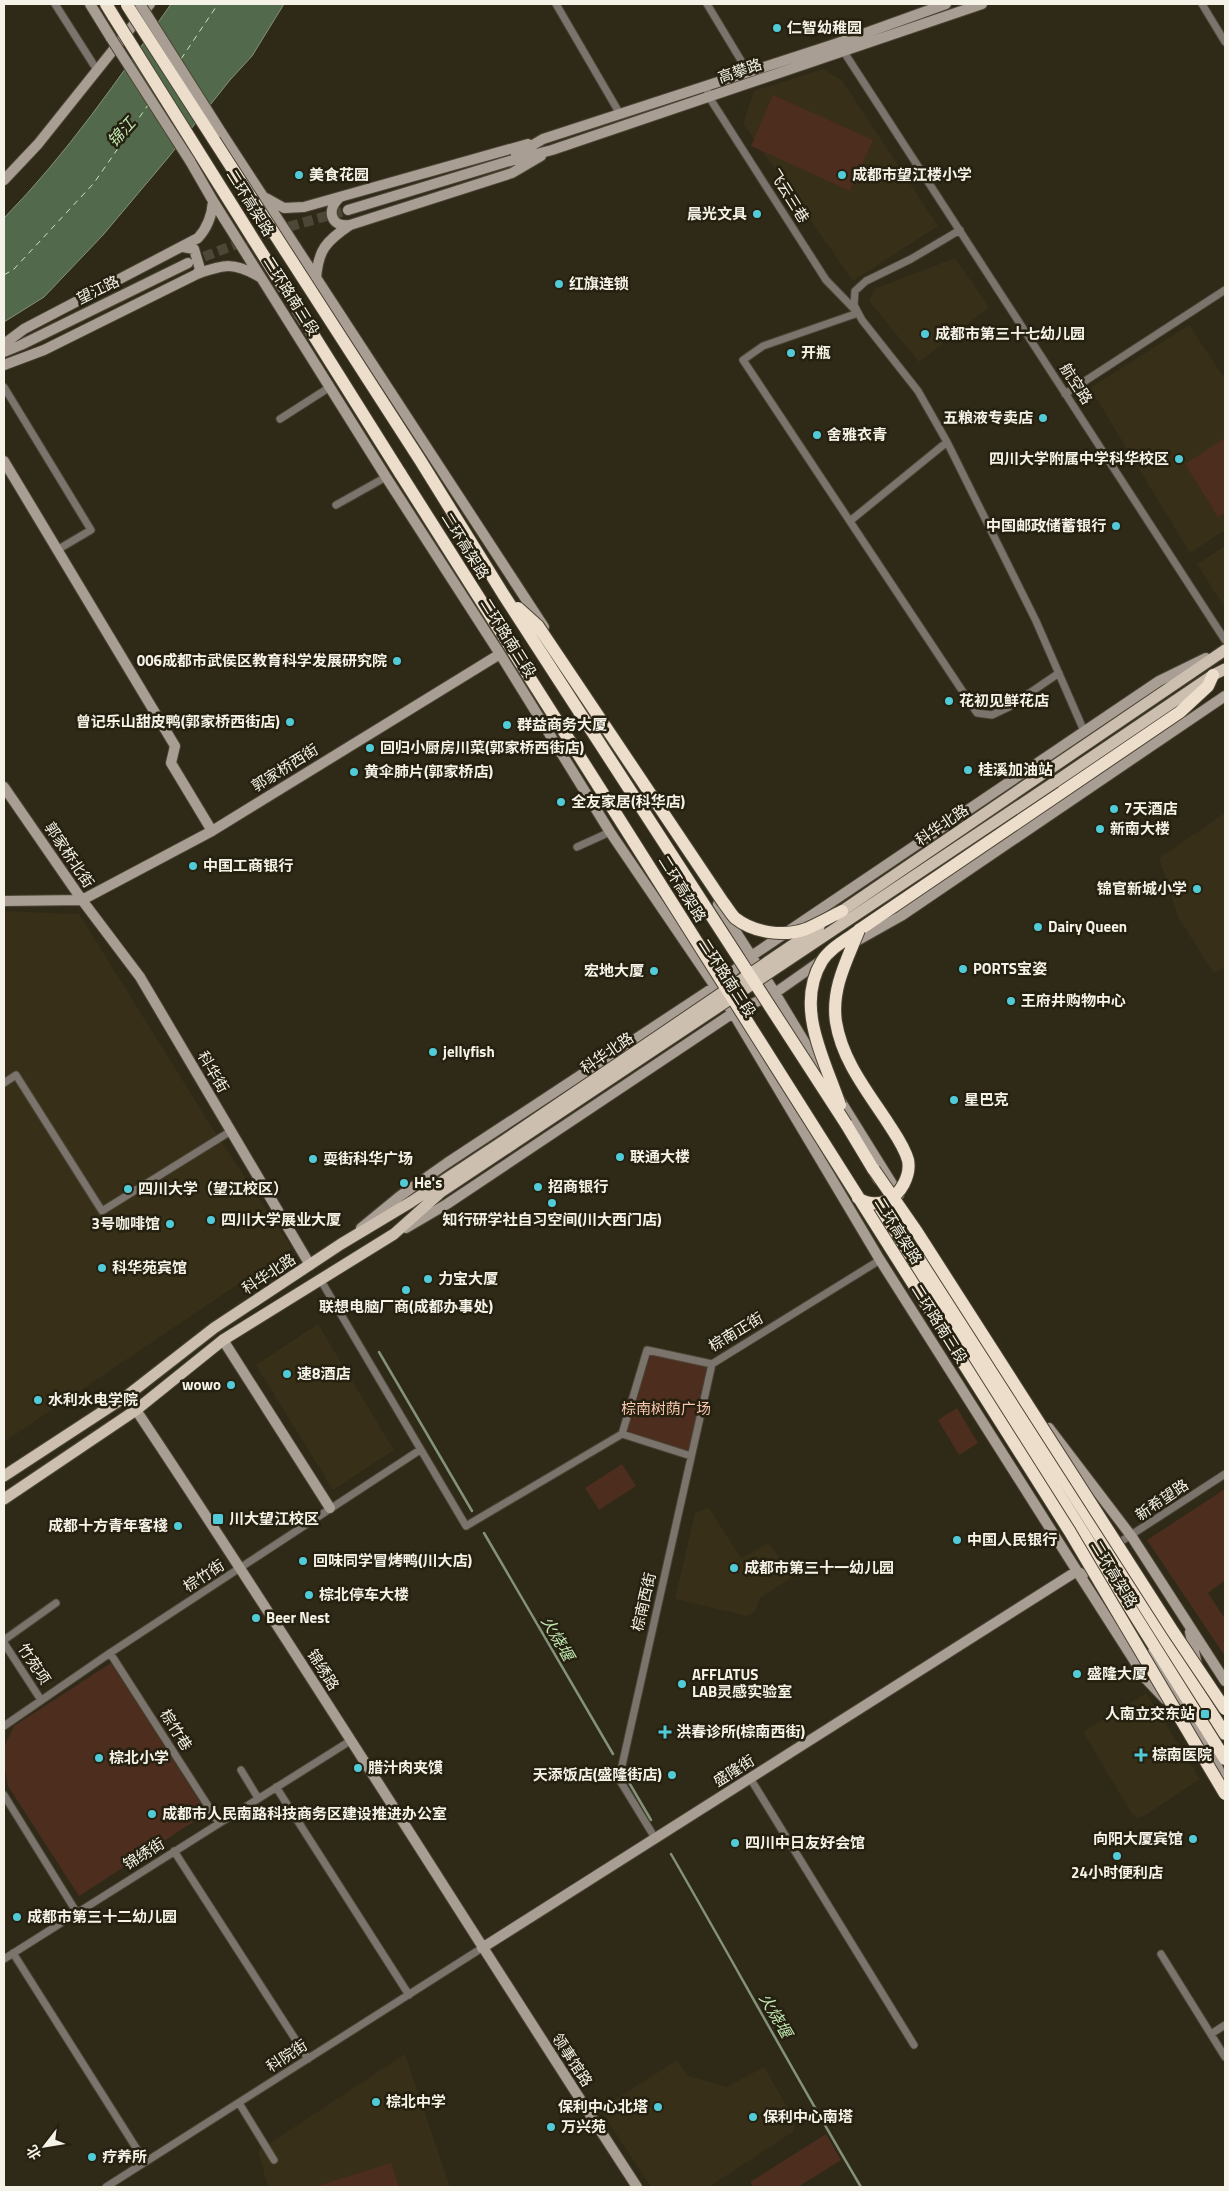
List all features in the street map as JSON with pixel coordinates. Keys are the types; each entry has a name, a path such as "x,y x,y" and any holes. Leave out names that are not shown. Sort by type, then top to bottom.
{"highway":[{"name":"二环高架路","path":"106,4 1070,1532 1225,1792"},
{"name":"二环高架路","path":"126,4 874,1170 917,1232 1172,1630 1225,1708"},
{"path":"505,597 538,626 735,918 754,928 770,932 790,933 807,929 842,911"},
{"path":"846,1124 813,1028 810,1005 812,989 823,961 836,947 859,930 1180,712 1208,686 1214,675"},
{"path":"606,798 692,948 816,1142 836,1178 847,1192 867,1204 885,1202 893,1198 904,1184 908,1160 901,1144 848,1061 836,1022 835,1003 837,988 859,930"},
{"path":"874,1170 916,1246 1168,1657"},
{"path":"844,1174 904,1250 1202,1709 1225,1734"},
{"path":"1202,1709 1206,1736 1225,1759"}],"main road":[{"name":"二环路南三段","path":"90,4 386,477 500,654 610,832 716,986 880,1260 1146,1679 1206,1736"},
{"name":"二环路南三段","path":"140,4 316,279 634,766 750,957 775,993 1022,1394 1132,1537 1225,1681"},
{"path":"4,180 38,144 150,4"},
{"name":"高攀路","path":"348,210 552,150 709,97 841,47 946,4"},
{"name":"高攀路","path":"506,162 543,140 620,114 748,72 841,47 982,4"},
{"path":"264,197 284,208 295,208 543,140"},
{"path":"340,197 332,204 332,215 339,224 343,226 350,225 512,174 552,150"},
{"path":"4,344 24,329 198,238 206,228 212,214 213,201"},
{"path":"316,279 317,263 322,249 335,235 350,225"},
{"path":"183,247 194,249 200,269 197,274"},
{"name":"望江路","path":"4,352 188,263"},
{"path":"4,365 44,350 197,274 214,268 243,267 262,278"},
{"name":"望江路","path":"4,360 21,345"},
{"path":"4,461 175,746 171,763 212,831"},
{"path":"342,1244 400,1196 447,1163 716,986 750,957 1084,731 1160,681 1225,649"},
{"name":"科华北路","path":"4,1499 136,1410 224,1340 394,1234 441,1192 511,1141 842,911 1225,649"},
{"name":"郭家桥西街","path":"82,900 212,831 500,654"},
{"path":"511,1141 1225,669"},
{"path":"394,1234 447,1204 733,1013 775,993 819,962 902,916 1225,696"},
{"name":"郭家桥北街","path":"4,787 82,900"},
{"name":"郭家桥北街","path":"4,901 82,900"},
{"name":"科华街","path":"82,900 140,977 310,1265"},
{"name":"科华北路","path":"4,1476 128,1395 214,1328 342,1244 511,1141"},
{"path":"224,1340 330,1508"},
{"path":"1022,1394 1112,1548 1179,1651 1202,1709"},
{"name":"锦绣路","path":"136,1410 241,1568 482,1948"},
{"path":"1078,1572 1115,1594 1173,1689 1206,1736 1225,1792"},
{"name":"盛隆街","path":"482,1948 1078,1572"},
{"path":"1189,1627 1202,1709"},
{"path":"1173,1689 1202,1709"},
{"name":"领事馆路","path":"482,1948 637,2187"}],"street":[{"path":"55,4 98,70"},
{"path":"556,4 620,114"},
{"path":"706,4 748,72"},
{"path":"1202,4 1225,42"},
{"name":"航空路","path":"841,47 1225,640"},
{"name":"飞云三巷","path":"706,86 709,97 826,280 858,314 918,391 948,442 1036,621 1084,731"},
{"path":"960,230 866,281 855,291 854,305 858,314 763,346 743,360 977,713 992,715 1058,673"},
{"path":"1065,394 1225,290"},
{"path":"4,387 91,530 57,550"},
{"path":"280,419 330,387"},
{"path":"850,521 948,442"},
{"path":"336,505 386,477"},
{"path":"577,847 610,832"},
{"path":"4,1083 16,1075 102,1211 231,1131"},
{"name":"棕南正街","path":"622,1434 647,1350 712,1364 880,1260"},
{"path":"320,1279 466,1526 622,1434 691,1456"},
{"name":"棕南西街","path":"655,1838 619,1779 712,1364"},
{"name":"棕竹街","path":"4,1726 110,1653 420,1450"},
{"name":"新希望路","path":"1112,1548 1132,1537 1225,1474"},
{"path":"4,1642 56,1603"},
{"name":"竹苑项","path":"4,1642 41,1700"},
{"name":"棕竹巷","path":"110,1653 219,1823"},
{"name":"锦绣街","path":"4,1959 350,1742"},
{"path":"241,1770 258,1798"},
{"path":"750,1778 914,2044"},
{"path":"276,1787 409,1995"},
{"path":"4,1795 7,1807 77,1913"},
{"path":"174,1851 308,2059"},
{"name":"科院街","path":"106,2187 482,1948"},
{"path":"14,1953 145,2162"},
{"path":"1161,1954 1225,2057"},
{"path":"1211,2034 1225,2025"},
{"path":"240,2103 274,2160"}],"shaded area":[{"name":"成都市望江楼小学","path":"823,69 842,80 938,226 853,281 743,124 754,91"},
{"name":"成都市第三十七幼儿园","path":"955,258 989,307 919,362 869,301 874,289"},
{"name":"四川大学附属中学科华校区","path":"1189,325 1225,379 1225,530 1190,553 1090,388"},
{"path":"1225,546 1225,608 1197,564"},
{"name":"锦官新城小学","path":"1225,813 1225,967 1214,973 1179,919 1159,858"},
{"name":"四川大学（望江校区）","path":"4,911 79,914 213,1129 292,1248 4,1442"},
{"path":"318,1324 394,1450 333,1490 256,1365"},
{"name":"成都市第三十一幼儿园","path":"709,1508 741,1558 769,1543 793,1577 760,1598 755,1612 747,1616 675,1599 695,1513"},
{"name":"棕南医院","path":"1146,1693 1200,1779 1144,1816 1138,1818 1132,1814 1083,1732"},
{"name":"棕北中学","path":"405,2054 450,2187 268,2187 258,2151"},
{"path":"677,2060 688,2076 727,2087 764,2067 795,2120 793,2132 709,2187 651,2187 600,2109"}],"green space":[{"path":"773,95 873,140 850,191 751,146"},
{"path":"1225,438 1225,513 1218,517 1185,464"},
{"name":"棕南树荫广场","path":"647,1350 712,1364 691,1456 622,1434"},
{"path":"957,1408 978,1443 959,1455 938,1420"},
{"path":"622,1464 636,1486 599,1510 585,1488"},
{"path":"1225,1489 1225,1580 1208,1593 1225,1619 1225,1656 1147,1540"},
{"path":"111,1663 207,1813 79,1896 8,1786 4,1762 4,1747 14,1726"},
{"path":"826,2134 841,2160 798,2187 754,2187 750,2182"},
{"path":"391,2163 399,2187 314,2187"}],"water":[{"name":"锦江","path":"171,4 284,4 252,56 230,80 103,235 44,297 4,322 4,218 71,142"}],"waterway":[{"name":"火烧堰","path":"379,1352 472,1511"},
{"name":"火烧堰","path":"484,1533 613,1754"},
{"name":"火烧堰","path":"627,1779 651,1820"},
{"name":"火烧堰","path":"671,1854 861,2187"}],"ferry route":[{"path":"181,59 218,4"},
{"path":"4,275 14,269 94,183 148,105"}],"tunnel":[{"path":"190,262 263,234 348,210"}],"place":[{"name":"仁智幼稚园","path":"777,28"},
{"name":"美食花园","path":"299,175"},
{"name":"成都市望江楼小学","path":"842,175"},
{"name":"晨光文具","path":"757,214"},
{"name":"红旗连锁","path":"559,284"},
{"name":"成都市第三十七幼儿园","path":"925,334"},
{"name":"开瓶","path":"791,353"},
{"name":"五粮液专卖店","path":"1043,418"},
{"name":"舍雅衣青","path":"817,435"},
{"name":"四川大学附属中学科华校区","path":"1179,459"},
{"name":"中国邮政储蓄银行","path":"1116,526"},
{"name":"006成都市武侯区教育科学发展研究院","path":"397,661"},
{"name":"花初见鲜花店","path":"949,701"},
{"name":"曾记乐山甜皮鸭(郭家桥西街店)","path":"290,722"},
{"name":"群益商务大厦","path":"507,725"},
{"name":"回归小厨房川菜(郭家桥西街店)","path":"370,748"},
{"name":"桂溪加油站","path":"968,770"},
{"name":"黄伞肺片(郭家桥店)","path":"354,772"},
{"name":"全友家居(科华店)","path":"561,802"},
{"name":"7天酒店","path":"1114,809"},
{"name":"新南大楼","path":"1100,829"},
{"name":"中国工商银行","path":"193,866"},
{"name":"锦官新城小学","path":"1197,889"},
{"name":"Dairy Queen","path":"1038,927"},
{"name":"PORTS宝姿","path":"963,969"},
{"name":"宏地大厦","path":"654,971"},
{"name":"王府井购物中心","path":"1011,1001"},
{"name":"jellyfish","path":"433,1052"},
{"name":"星巴克","path":"954,1100"},
{"name":"联通大楼","path":"620,1157"},
{"name":"耍街科华广场","path":"313,1159"},
{"name":"He's","path":"404,1183"},
{"name":"招商银行","path":"538,1187"},
{"name":"四川大学（望江校区）","path":"128,1189"},
{"name":"知行研学社自习空间(川大西门店)","path":"552,1203"},
{"name":"四川大学展业大厦","path":"211,1220"},
{"name":"3号咖啡馆","path":"170,1224"},
{"name":"科华苑宾馆","path":"102,1268"},
{"name":"力宝大厦","path":"428,1279"},
{"name":"联想电脑厂商(成都办事处)","path":"406,1290"},
{"name":"速8酒店","path":"287,1374"},
{"name":"wowo","path":"231,1385"},
{"name":"水利水电学院","path":"38,1400"},
{"name":"川大望江校区","path":"218,1519"},
{"name":"成都十方青年客棧","path":"178,1526"},
{"name":"中国人民银行","path":"957,1540"},
{"name":"回味同学冒烤鸭(川大店)","path":"303,1561"},
{"name":"成都市第三十一幼儿园","path":"734,1568"},
{"name":"棕北停车大楼","path":"309,1595"},
{"name":"Beer Nest","path":"256,1618"},
{"name":"盛隆大厦","path":"1077,1674"},
{"name":"AFFLATUS LAB灵感实验室","path":"682,1684"},
{"name":"人南立交东站","path":"1205,1714"},
{"name":"洪春诊所(棕南西街)","path":"665,1732"},
{"name":"棕南医院","path":"1141,1755"},
{"name":"棕北小学","path":"99,1758"},
{"name":"腊汁肉夹馍","path":"358,1768"},
{"name":"天添饭店(盛隆街店)","path":"672,1775"},
{"name":"成都市人民南路科技商务区建设推进办公室","path":"152,1814"},
{"name":"向阳大厦宾馆","path":"1193,1839"},
{"name":"四川中日友好会馆","path":"735,1843"},
{"name":"24小时便利店","path":"1117,1856"},
{"name":"成都市第三十二幼儿园","path":"17,1917"},
{"name":"棕北中学","path":"376,2102"},
{"name":"保利中心北塔","path":"658,2107"},
{"name":"保利中心南塔","path":"753,2117"},
{"name":"万兴苑","path":"551,2127"},
{"name":"疗养所","path":"92,2157"}]}
